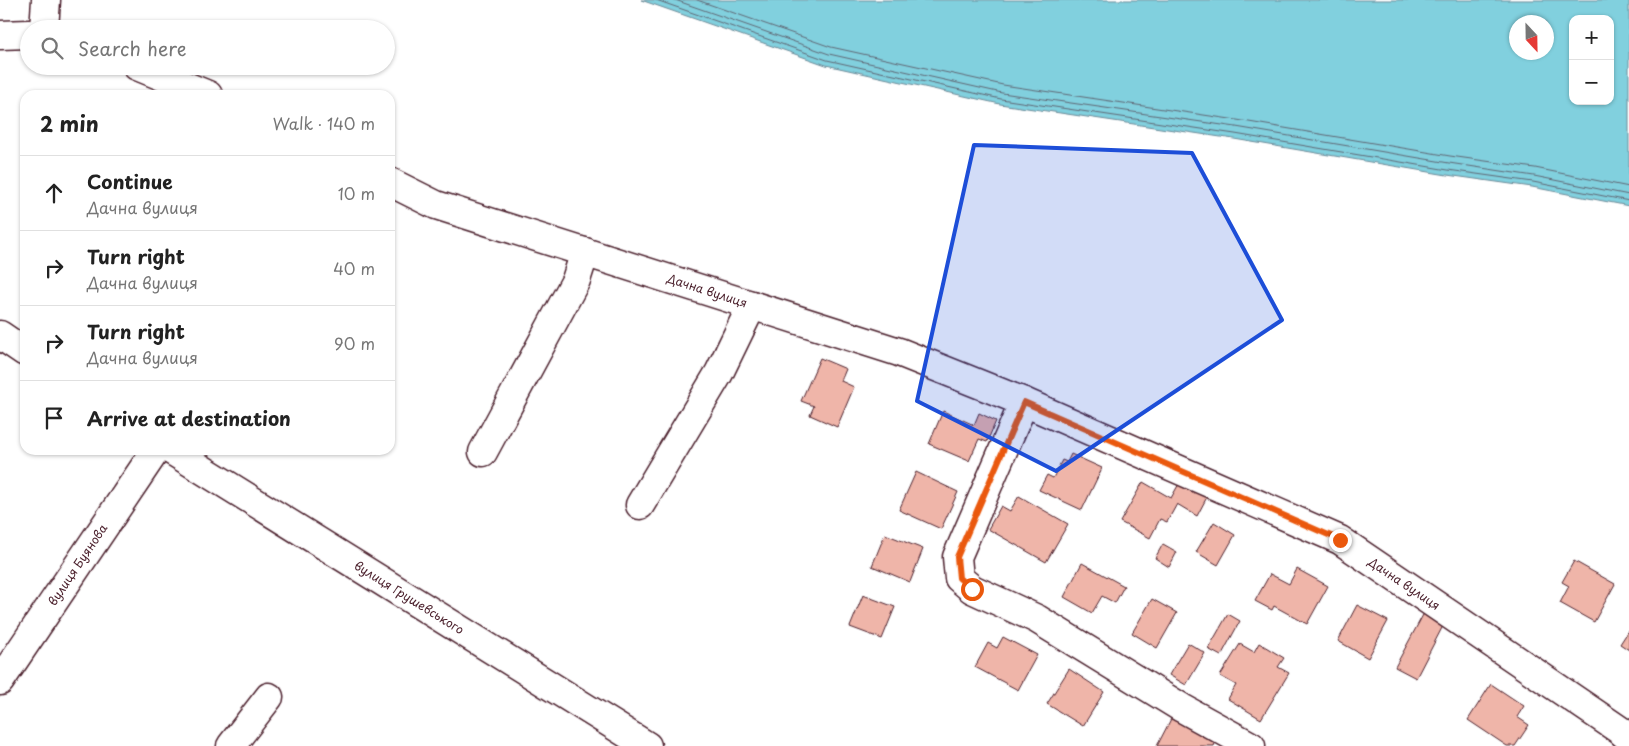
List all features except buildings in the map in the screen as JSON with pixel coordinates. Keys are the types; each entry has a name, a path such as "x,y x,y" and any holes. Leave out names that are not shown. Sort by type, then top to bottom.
{"street":[{"path":"45,20 46,0"},
{"path":"0,35 20,34"},
{"path":"159,75 196,90"},
{"name":"Дачна вулиця","path":"395,184 436,204 899,352 1024,402 1340,540 1629,738"},
{"path":"483,452 576,280 585,252"},
{"path":"640,505 720,373 752,305"},
{"path":"0,335 20,349"},
{"path":"1024,402 957,557 959,578 972,589 1037,619 1182,708 1251,746"},
{"name":"вулиця Буянова","path":"0,681 153,455"},
{"name":"вулиця Грушевського","path":"179,455 647,746"},
{"path":"231,746 268,697"}],"highlighted area":[{"path":"974,145 1192,153 1282,320 1056,471 917,401"}],"water":[{"path":"641,0 1629,0 1629,206 1532,187 1000,104 826,65"}],"route":[{"path":"972,589 959,578 957,557 1024,402 1340,540"}]}
